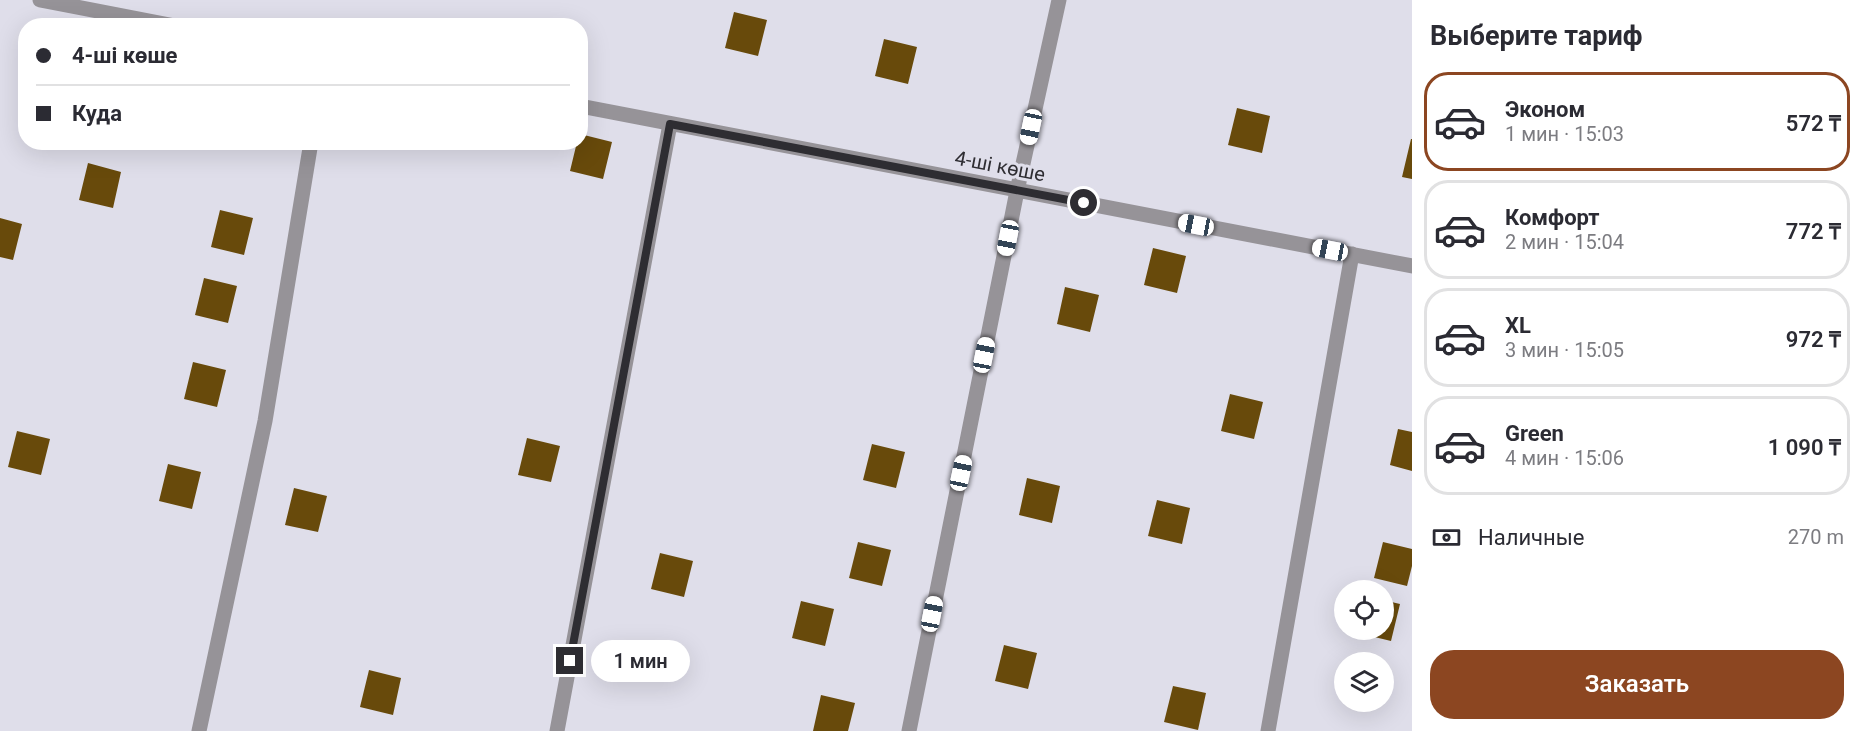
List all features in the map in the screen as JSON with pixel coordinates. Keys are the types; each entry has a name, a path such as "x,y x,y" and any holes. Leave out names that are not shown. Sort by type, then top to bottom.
{"lane":[{"path":"40,0 133,18"},
{"path":"909,731 1017,191 1059,0"},
{"name":"4-ші көше","path":"588,108 1412,266"},
{"path":"557,731 670,124"},
{"path":"199,731 265,422 310,150"},
{"path":"1268,731 1352,255"}],"building":[{"path":"734,12 767,20 758,56 725,48"},
{"path":"884,39 917,47 908,84 875,76"},
{"path":"1237,108 1270,116 1262,153 1228,145"},
{"path":"588,136 612,142 603,179 570,171 575,150 588,150"},
{"path":"1412,139 1412,179 1402,177"},
{"path":"88,163 121,172 113,208 79,200"},
{"path":"220,210 253,218 244,255 211,247"},
{"path":"0,218 22,224 13,260 0,257"},
{"path":"1153,248 1186,256 1177,293 1144,285"},
{"path":"204,278 237,286 228,323 195,315"},
{"path":"1065,287 1099,295 1090,332 1057,324"},
{"path":"193,362 226,370 217,407 184,399"},
{"path":"1230,394 1263,402 1254,439 1221,431"},
{"path":"1398,429 1412,432 1412,471 1390,465"},
{"path":"17,431 50,439 41,475 8,467"},
{"path":"527,438 560,446 551,482 518,475"},
{"path":"872,444 905,452 896,488 863,480"},
{"path":"168,464 201,472 192,509 159,501"},
{"path":"1027,478 1060,486 1052,523 1019,515"},
{"path":"294,488 327,496 318,532 285,525"},
{"path":"1157,500 1190,508 1182,544 1148,536"},
{"path":"858,542 891,550 882,586 849,578"},
{"path":"1383,542 1412,549 1412,566 1407,586 1394,583 1394,580 1374,578"},
{"path":"660,553 693,561 684,597 651,589"},
{"path":"801,601 834,609 825,646 792,638"},
{"path":"1394,603 1400,604 1394,629"},
{"path":"1004,645 1037,653 1028,689 995,681"},
{"path":"369,670 401,678 393,715 360,707"},
{"path":"1173,686 1206,693 1198,730 1164,722"},
{"path":"821,695 855,703 848,731 813,731"}],"route":[{"path":"570,661 670,124 1084,203"}]}
